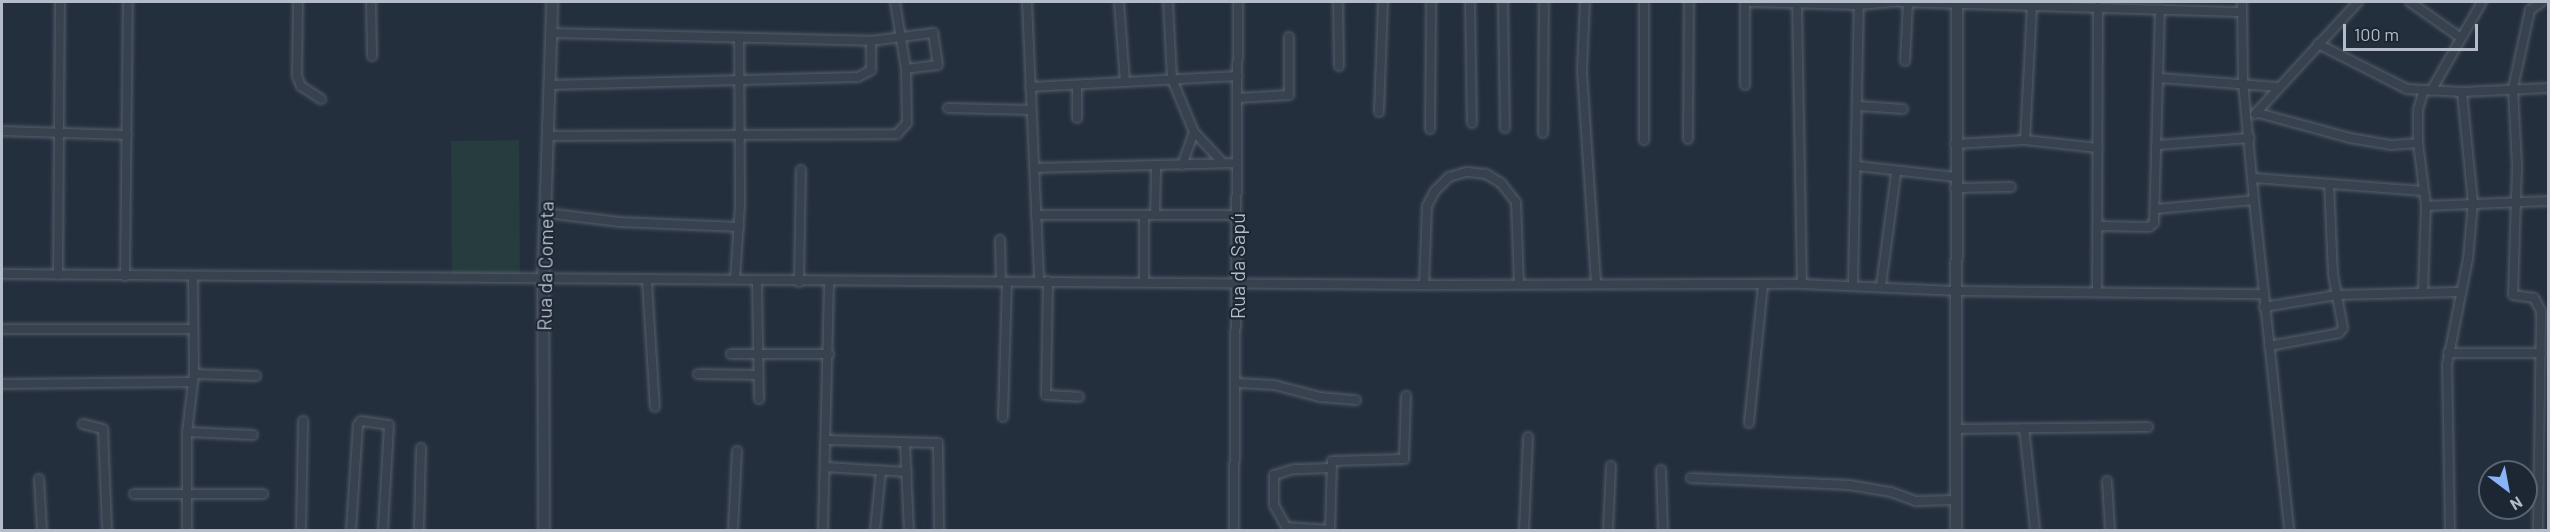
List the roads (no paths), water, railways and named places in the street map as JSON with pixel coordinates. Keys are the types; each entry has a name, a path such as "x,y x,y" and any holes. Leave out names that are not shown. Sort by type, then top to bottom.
{"street":[{"path":"58,275 60,2"},
{"path":"125,276 128,2"},
{"path":"298,2 297,76 302,86 321,99"},
{"path":"371,2 372,56"},
{"name":"Rua da Cometa","path":"544,531 543,280 552,2"},
{"path":"549,136 897,134 907,123 906,69 895,2"},
{"path":"1027,2 1036,215 1044,281 1046,395 1078,397"},
{"path":"1119,2 1125,82"},
{"path":"1168,2 1172,79 1194,132 1223,163"},
{"name":"Rua da Sapú","path":"1234,531 1238,284 1236,215 1238,2"},
{"path":"1338,2 1339,66"},
{"path":"1379,112 1383,2"},
{"path":"1430,129 1431,2"},
{"path":"1470,2 1472,123"},
{"path":"1503,2 1505,128"},
{"path":"1543,133 1544,2"},
{"path":"1585,2 1582,72 1596,284"},
{"path":"1644,2 1644,140"},
{"path":"1688,140 1689,2"},
{"path":"1745,2 1745,84"},
{"path":"1750,2 1838,2 1859,5 1895,2"},
{"path":"1797,2 1802,284"},
{"path":"1905,61 1904,2 1957,2 2032,7 2042,4 2098,7 2146,5 2160,9 2242,12"},
{"path":"1956,531 1959,291 1955,183 1957,2"},
{"path":"2242,2 2243,82 2254,178 2264,307 2289,531"},
{"path":"2258,113 2278,87 2358,2"},
{"path":"2410,2 2461,38"},
{"path":"2423,291 2426,206 2422,191 2418,143 2418,110 2482,2"},
{"path":"2538,531 2540,304 2534,298 2513,295 2515,202 2513,88 2530,10 2542,2"},
{"path":"1853,284 1859,106 1859,5"},
{"path":"2025,140 2032,7"},
{"path":"2097,290 2098,7"},
{"path":"2098,226 2149,227 2154,222 2160,78 2160,9"},
{"path":"551,33 871,41 900,40 930,32 934,35 938,64 906,69"},
{"path":"1238,98 1289,95 1289,37"},
{"path":"735,279 739,227 739,39"},
{"path":"550,86 863,77 871,70 871,41"},
{"path":"2318,44 2396,86 2427,92 2548,88"},
{"path":"1030,87 1077,87 1238,76"},
{"path":"2160,78 2243,82 2278,87"},
{"path":"1077,87 1077,118"},
{"path":"2450,531 2448,353 2459,292 2468,259 2473,203 2462,92"},
{"path":"1859,106 1903,109"},
{"path":"948,108 1031,110"},
{"path":"2248,116 2258,113 2350,138 2391,145 2418,143"},
{"path":"2,131 60,135 127,135"},
{"path":"1182,165 1194,132"},
{"path":"2158,145 2250,138"},
{"path":"1955,144 2025,140 2098,148"},
{"path":"1035,168 1237,163"},
{"path":"1155,215 1156,165"},
{"path":"1857,166 1955,183 2011,187"},
{"path":"799,282 801,170"},
{"path":"1424,285 1427,206 1449,177 1467,172 1486,174 1501,183 1516,202 1520,284"},
{"path":"1881,286 1896,173"},
{"path":"2254,178 2422,191"},
{"path":"2268,346 2341,332 2342,314 2337,295 2329,184"},
{"path":"2156,208 2254,200"},
{"path":"2426,206 2548,201"},
{"path":"546,213 619,222 739,227"},
{"path":"1036,215 1236,215"},
{"path":"1144,215 1144,282"},
{"path":"1000,240 1004,282 1003,417"},
{"path":"2,274 543,280 735,279 757,282 1853,284 1959,291 2097,290 2264,294"},
{"path":"187,531 187,432 194,378 193,276"},
{"path":"647,280 655,407"},
{"path":"757,282 759,399"},
{"path":"824,531 825,467 828,440 829,282"},
{"path":"1749,423 1763,284"},
{"path":"2264,307 2337,295 2423,291 2459,292"},
{"path":"2,329 192,329"},
{"path":"2448,353 2541,353"},
{"path":"732,354 829,354"},
{"path":"698,374 758,375"},
{"path":"2,384 256,376"},
{"path":"1237,383 1274,385 1320,398 1356,400"},
{"path":"1331,468 1294,469 1274,475 1274,505 1286,527 1330,531 1331,468 1335,459 1404,459 1406,396"},
{"path":"301,531 303,421"},
{"path":"351,531 357,425 361,421 389,425 383,531"},
{"path":"83,424 103,429 107,531"},
{"path":"1957,429 2148,427"},
{"path":"2024,428 2035,531"},
{"path":"187,432 253,435"},
{"path":"1524,531 1528,437"},
{"path":"828,440 939,446 939,531"},
{"path":"905,443 909,531"},
{"path":"418,531 421,448"},
{"path":"734,531 737,451"},
{"path":"1608,531 1611,466"},
{"path":"825,467 907,472"},
{"path":"1661,470 1663,531"},
{"path":"875,531 881,471"},
{"path":"1691,478 1849,485 1891,492 1916,501 1956,500"},
{"path":"39,479 42,531"},
{"path":"2107,481 2110,531"},
{"path":"134,495 263,494"}]}
